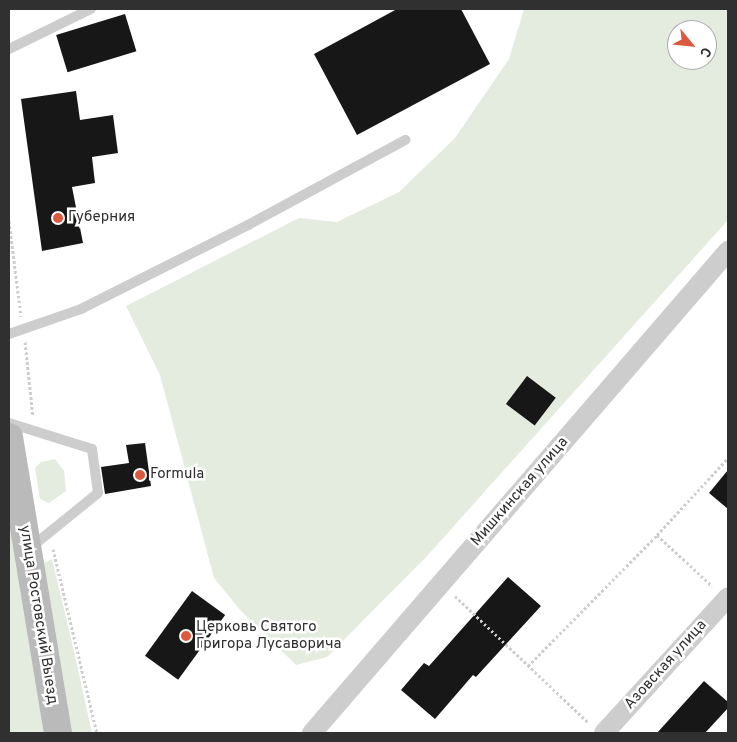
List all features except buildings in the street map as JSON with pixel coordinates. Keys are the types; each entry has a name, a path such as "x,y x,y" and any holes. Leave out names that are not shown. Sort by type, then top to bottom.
{"main road":[{"name":"улица Ростовский Выезд","path":"14,438 37,543 58,733"}],"street":[{"name":"Мишкинская улица","path":"312,733 728,251"},
{"name":"Азовская улица","path":"598,730 727,598"}],"lane":[{"path":"9,49 91,9"},
{"path":"9,334 23,327 81,309 248,225 406,140"},
{"path":"14,438 92,449 98,493 37,543"}],"path":[{"path":"9,221 34,414 14,438"},
{"path":"528,666 657,535 728,458"},
{"path":"657,535 727,598"},
{"path":"37,543 97,733"},
{"path":"442,583 598,730"}],"shaded area":[{"path":"524,9 728,9 728,220 427,556 327,657 296,665 241,611 214,578 160,375 126,306 299,218 337,222 399,192 455,138 509,59"},
{"path":"55,459 64,471 66,491 49,503 40,499 35,468 41,462"},
{"path":"9,490 50,733 9,733"},
{"path":"52,559 92,733 69,733 40,565"}],"place":[{"name":"Губерния","path":"58,218"},
{"name":"Formula","path":"140,475"},
{"name":"Церковь Святого Григора Лусаворича","path":"186,636"}]}
